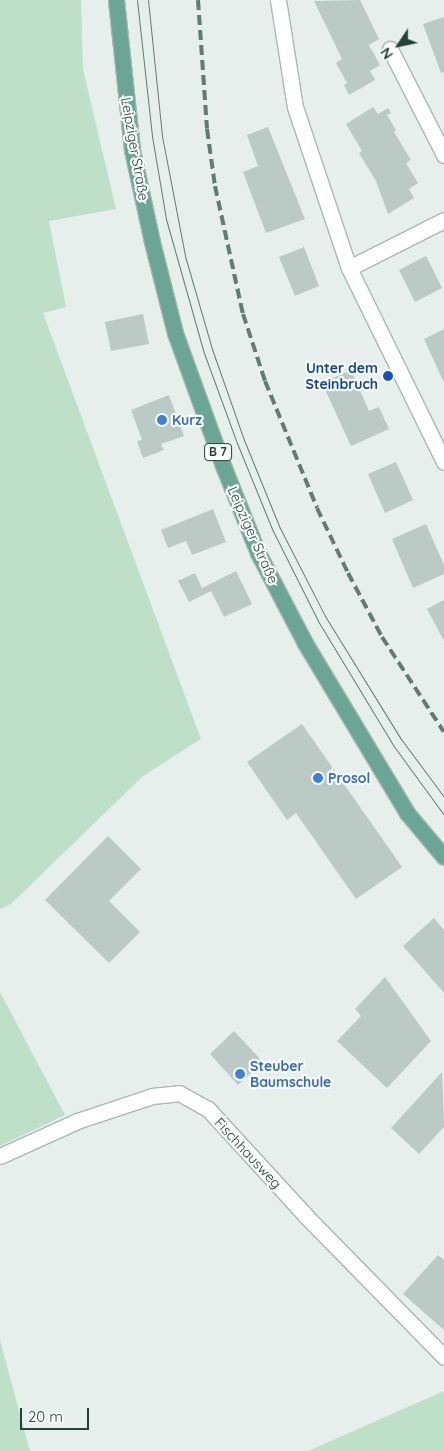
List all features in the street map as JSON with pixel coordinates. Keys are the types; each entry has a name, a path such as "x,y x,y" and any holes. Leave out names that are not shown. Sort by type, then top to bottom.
{"main road":[{"name":"Leipziger Straße","path":"116,0 132,150 152,242 175,333 224,468 258,553 305,642 407,812 444,857"}],"street":[{"path":"278,0 295,107 349,268 444,462"},
{"path":"390,49 444,155"},
{"path":"349,268 444,220"},
{"name":"Fischhausweg","path":"0,1156 77,1121 152,1096 179,1094 208,1109 306,1216 444,1357"}],"green space":[{"path":"0,0 81,0 83,69 116,209 49,221 66,307 43,313 201,739 143,776 11,904 0,909"},
{"path":"0,992 65,1115 0,1146"},
{"path":"0,1340 5,1359 30,1451 0,1451"},
{"path":"444,1391 444,1451 308,1451"}],"building":[{"path":"360,0 379,39 369,45 380,65 370,71 375,80 349,95 344,85 347,83 336,63 342,59 314,1"},
{"path":"444,17 444,72 441,73 423,24"},
{"path":"373,107 378,114 388,108 391,113 387,115 396,130 394,132 411,160 406,163 418,183 409,189 414,198 388,214 376,181 359,153 362,151 346,124"},
{"path":"268,127 305,219 266,233 243,172 258,166 247,135"},
{"path":"304,247 319,286 295,296 279,257"},
{"path":"426,256 442,288 415,302 399,270"},
{"path":"143,314 149,344 111,351 105,322"},
{"path":"444,329 444,383 424,339"},
{"path":"351,370 369,411 379,407 389,429 351,446 322,383"},
{"path":"169,395 184,436 161,444 164,450 143,458 137,441 142,440 131,410"},
{"path":"396,462 413,500 385,513 368,474"},
{"path":"213,509 226,542 192,555 186,541 168,548 161,530"},
{"path":"426,524 444,565 444,574 413,588 392,539"},
{"path":"236,571 252,604 224,617 211,591 189,602 178,581 195,573 202,588"},
{"path":"444,600 444,641 427,609"},
{"path":"302,724 402,867 356,899 296,813 287,820 247,762"},
{"path":"108,836 141,869 109,901 140,932 109,963 45,900"},
{"path":"434,918 444,930 444,993 403,946"},
{"path":"385,977 431,1041 387,1088 337,1041 361,1016 355,1009"},
{"path":"234,1031 263,1062 238,1085 210,1054"},
{"path":"442,1072 444,1127 419,1154 391,1128"},
{"path":"438,1255 444,1260 444,1330 403,1294"}],"tram line":[{"path":"137,0 152,136 166,219 204,353 237,443 273,531 318,621 393,745 444,815"},
{"path":"148,0 162,136 185,256 212,349 244,440 280,528 325,616 401,739 444,797"}],"railway":[{"path":"198,0 207,129 215,186 243,314 265,381 317,508 348,573 382,637 444,732"}],"place":[{"name":"Unter dem Steinbruch","path":"388,376"},
{"name":"Kurz","path":"162,420"},
{"name":"Prosol","path":"318,778"},
{"name":"Steuber Baumschule","path":"240,1074"}]}
